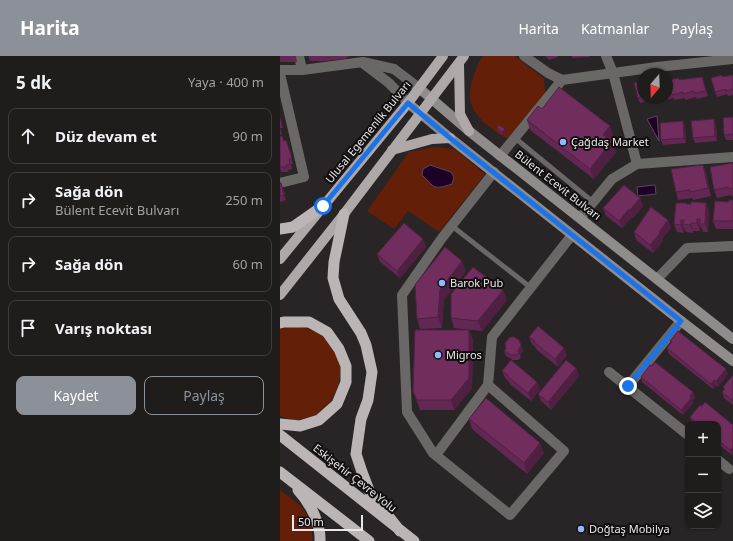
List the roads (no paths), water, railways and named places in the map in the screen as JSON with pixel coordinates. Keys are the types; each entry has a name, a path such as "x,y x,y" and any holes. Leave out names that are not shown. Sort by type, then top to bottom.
{"highway":[{"path":"280,229 293,227 323,206"},
{"path":"344,214 334,262 333,278 339,299 361,333 366,345 372,372 368,400 361,419 356,454 370,493 400,531"},
{"path":"280,324 284,322 309,322 327,332 339,349 346,366 346,382 337,404 319,420 300,426 280,424"},
{"name":"Eskişehir Çevre Yolu","path":"280,435 414,541"},
{"path":"283,474 302,494 318,522 321,533 320,541"},
{"path":"283,474 369,541"}],"main road":[{"name":"Ulusal Egemenlik Bulvarı","path":"280,259 408,103 444,56"},
{"path":"280,295 344,214 419,113 461,60"},
{"path":"461,60 460,114 469,131"},
{"name":"Bülent Ecevit Bulvarı","path":"419,88 430,99 500,156 733,339"},
{"path":"408,103 572,235 733,361"},
{"path":"392,150 432,139 450,138"}],"street":[{"path":"299,56 302,70"},
{"path":"524,56 548,74 562,80 733,59"},
{"path":"606,56 613,73 637,164"},
{"path":"280,70 302,70 364,58 408,103"},
{"name":"Bülent Ecevit Bulvarı","path":"364,58 394,70 419,88"},
{"path":"280,74 304,176 280,183"},
{"path":"500,156 562,80"},
{"path":"580,218 612,179 637,164 733,157"},
{"path":"488,385 564,451 510,515 433,453 407,412 402,295 452,226 494,172"},
{"path":"436,455 488,385 492,337 572,235"},
{"path":"657,279 687,248 733,246"},
{"path":"628,386 681,321"},
{"path":"609,372 685,433"},
{"path":"721,462 729,469"}],"lane":[{"path":"515,138 593,202"},
{"path":"452,226 530,288"}],"place":[{"name":"Çağdaş Market","path":"563,142"},
{"name":"Barok Pub","path":"442,283"},
{"name":"Migros","path":"438,355"},
{"name":"Doğtaş Mobilya","path":"581,529"}]}
